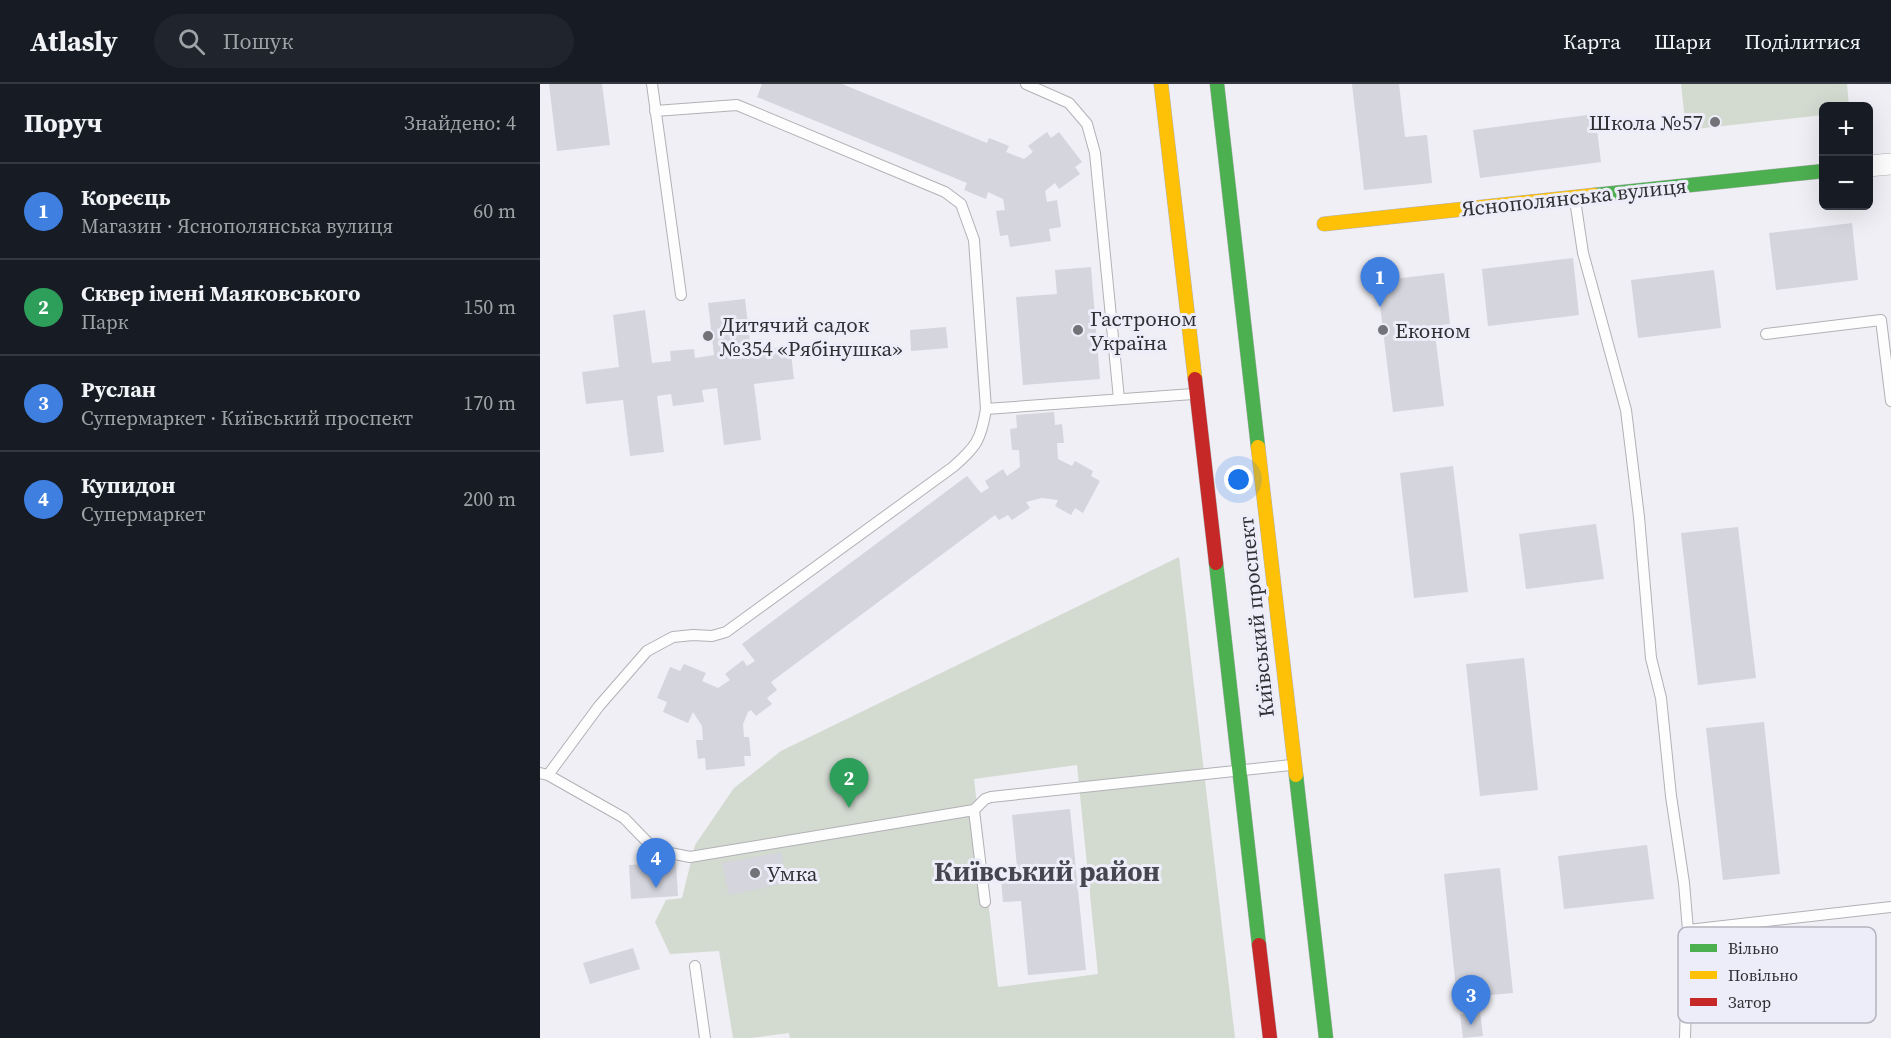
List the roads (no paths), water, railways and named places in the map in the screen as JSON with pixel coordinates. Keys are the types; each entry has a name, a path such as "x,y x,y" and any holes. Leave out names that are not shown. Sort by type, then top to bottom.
{"main road":[{"name":"Київський проспект","path":"1161,84 1270,1038"},
{"name":"Київський проспект","path":"1217,84 1326,1038"},
{"name":"Яснополянська вулиця","path":"1324,224 1819,172"}],"street":[{"path":"1873,166 1891,164"}],"lane":[{"path":"652,84 681,296"},
{"path":"1026,84 1069,103 1087,124 1095,153 1119,399"},
{"path":"655,111 737,105 945,192 961,204 974,240 986,409 982,432 972,450 953,467 726,632 712,636 673,637 647,651 544,774 624,818 655,850 690,857 974,810 984,799 991,797 1294,765"},
{"path":"1574,197 1583,253 1626,410 1639,517 1651,658 1661,698 1688,927"},
{"path":"1766,334 1881,320 1891,401"},
{"path":"986,409 1196,393"},
{"path":"974,810 985,902"},
{"path":"1714,927 1891,907"},
{"path":"695,966 705,1038"},
{"path":"1685,1038 1686,1023"}],"place":[{"name":"Школа №57","path":"1715,122"},
{"name":"Кореєць","path":"1380,307"},
{"name":"Гастроном Україна","path":"1078,330"},
{"name":"Економ","path":"1383,330"},
{"name":"Дитячий садок №354 «Рябінушка»","path":"708,336"},
{"name":"Сквер імені Маяковського","path":"849,808"},
{"name":"Умка","path":"755,873"},
{"name":"Купидон","path":"656,888"},
{"name":"Руслан","path":"1471,1025"}],"district":[{"name":"Київський район","path":"1047,871"}]}
